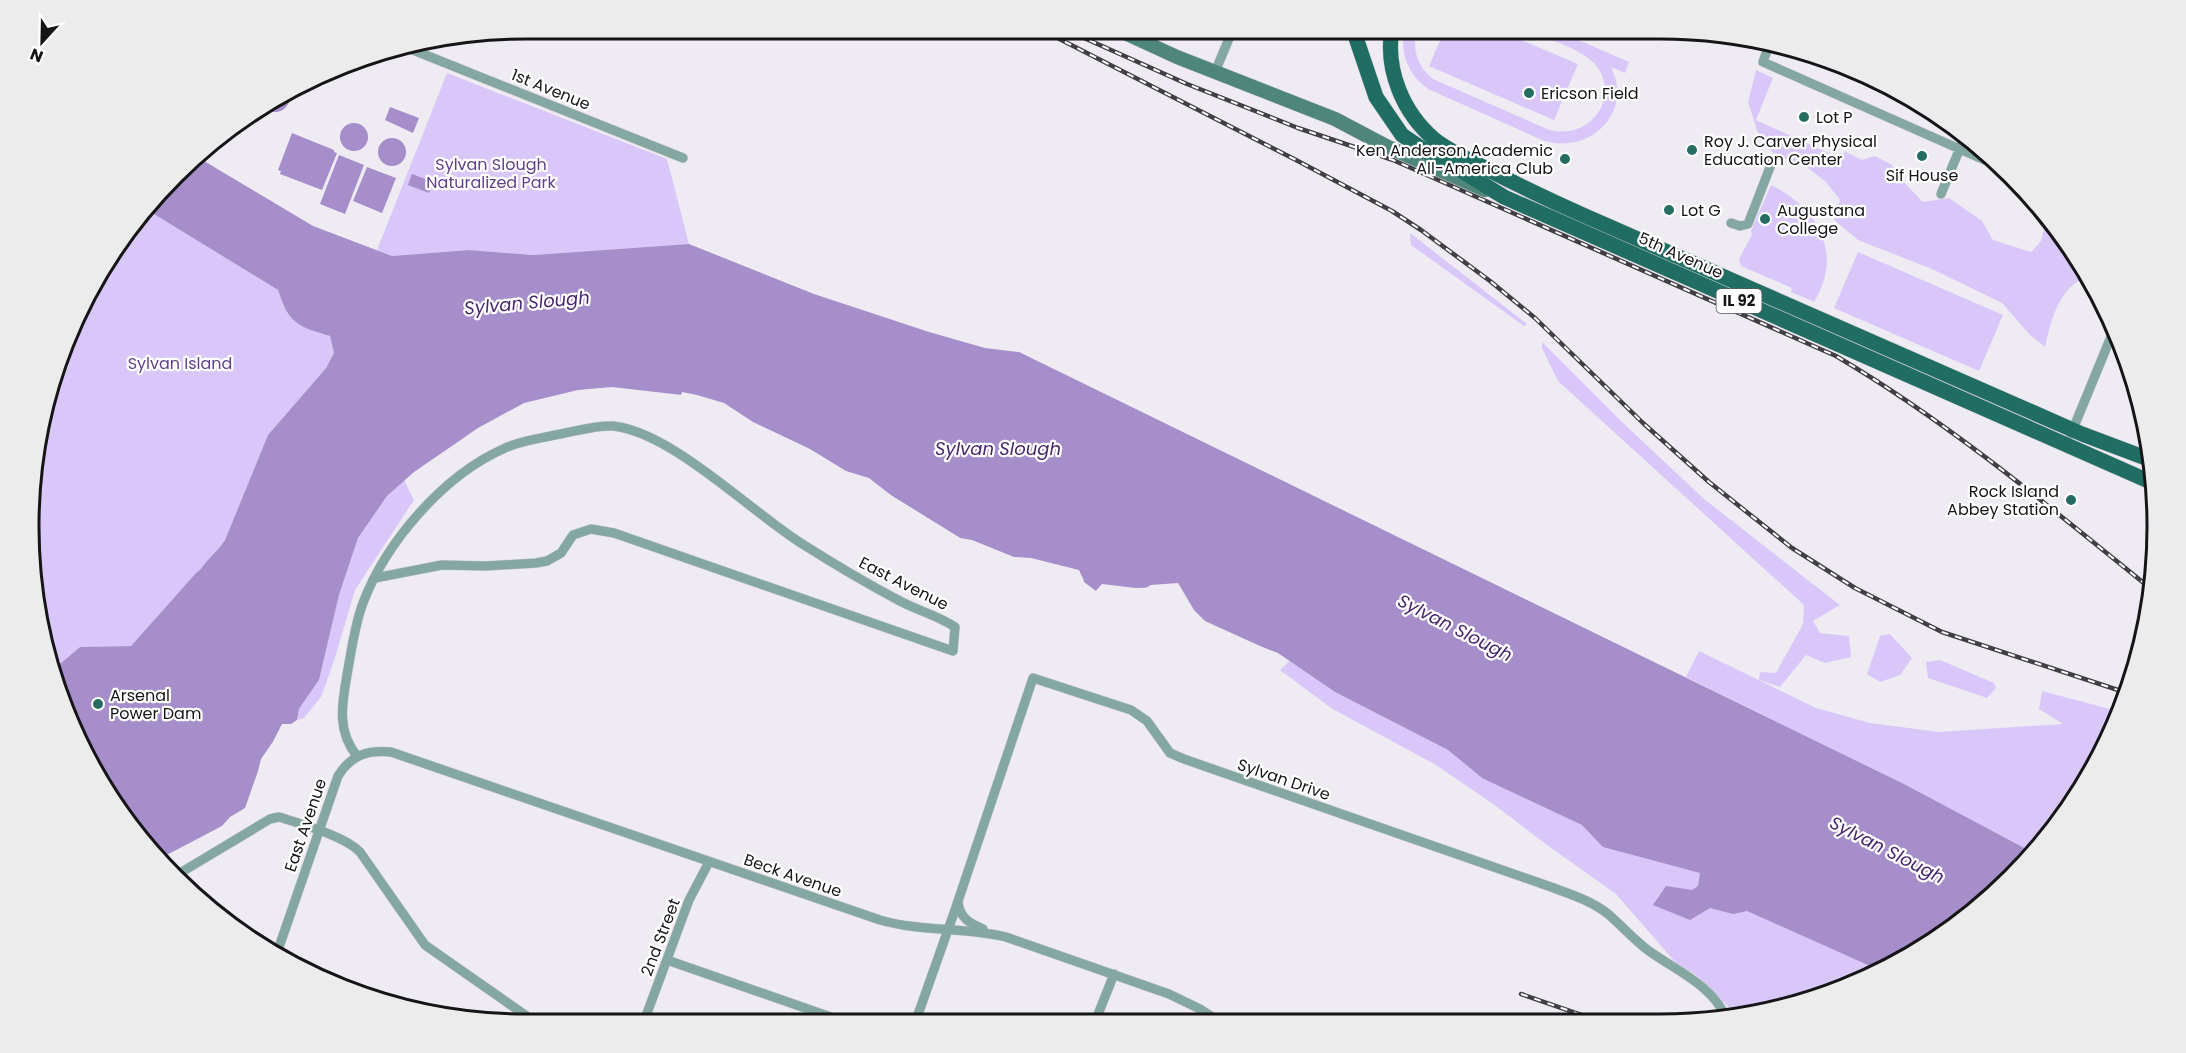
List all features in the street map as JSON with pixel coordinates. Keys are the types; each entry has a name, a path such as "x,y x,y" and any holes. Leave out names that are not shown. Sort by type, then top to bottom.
{"main road":[{"name":"IL 92","path":"1356,39 1365,70"},
{"path":"1362,39 1365,70"},
{"name":"5th Avenue","path":"1392,39 1391,62 1394,80 1400,92 1414,118 1447,148 1503,178 2069,437 2144,478"},
{"name":"5th Avenue","path":"1365,70 1376,97 1402,135 1504,197 2069,437 2142,458"}],"street":[{"path":"1139,39 1335,119 1388,147 1504,197"},
{"path":"1215,72 1228,39"},
{"path":"1766,51 1762,62 1976,156"},
{"name":"1st Avenue","path":"417,52 683,158"},
{"path":"1941,194 1961,144"},
{"path":"1731,223 1740,226 1748,224 1772,162"},
{"path":"2069,437 2110,339"},
{"name":"East Avenue","path":"279,947 338,776 346,764 357,756 344,732 342,708 361,606 375,578 393,548 433,499 483,458 505,447 598,427 612,426 643,434 663,445 796,540 898,600 946,621 955,627 956,633 953,651 614,533 591,529 573,535 561,553 547,561 486,566 442,565 375,578"},
{"name":"Sylvan Drive","path":"918,1014 1033,678 1131,710 1147,721 1170,753 1184,759 1586,901 1606,913 1646,949 1693,979 1723,1010"},
{"name":"Beck Avenue","path":"357,756 370,751 390,752 880,920 911,927 993,934 1168,994 1208,1014"},
{"path":"183,871 270,819 279,817 340,838 360,852 395,905 427,947 523,1014"},
{"name":"2nd Street","path":"647,1014 689,900 709,862"},
{"path":"958,901 959,912 966,921 993,934"},
{"path":"667,960 822,1014"},
{"path":"1098,1014 1114,974"}],"green space":[{"path":"1403,39 1416,39 1415,50 1419,62 1433,79 1547,129 1562,132 1588,123 1603,103 1605,90 1602,76 1594,63 1580,52 1550,39 1576,39 1629,62 1625,73 1611,67 1617,84 1617,100 1612,115 1603,127 1591,136 1576,142 1559,143 1542,140 1428,89 1410,70"},
{"name":"Ericson Field","path":"1441,39 1519,39 1578,64 1554,120 1429,66"},
{"path":"1756,70 1773,78 1756,120 1835,156 1846,152 1862,160 1875,156 1892,165 1896,174 1923,202 1949,198 1982,221 1993,240 2031,252 2041,241 2044,228 2080,280 2070,288 2058,305 2045,347 2030,335 2002,303 1932,269 1858,240 1834,220 1840,200 1826,182 1804,165 1776,156 1760,139 1748,102"},
{"name":"Sylvan Slough Naturalized Park","path":"447,73 667,159 689,244 533,255 469,250 392,256 377,250"},
{"path":"1771,185 1802,206 1813,219 1821,234 1826,250 1827,266 1823,284 1814,302 1791,292 1792,288 1741,266 1739,259 1752,235 1751,231"},
{"name":"Sylvan Island","path":"153,214 278,290 286,310 296,322 330,336 334,353 326,368 268,435 225,540 208,562 131,646 80,647 59,664 48,622 40,558 40,495 48,431 65,370 89,311 121,256"},
{"path":"1410,233 1527,324 1524,326 1411,245"},
{"path":"1858,252 2003,315 1979,371 1834,308"},
{"path":"1542,342 1704,499 1840,605 1813,621 1820,633 1849,636 1851,657 1825,663 1806,655 1780,687 1759,680 1760,672 1776,673 1803,624 1804,605 1558,381 1542,348"},
{"path":"404,480 414,500 355,590 321,697 304,718 297,720 299,709 319,680 339,595 358,538 387,496"},
{"path":"1890,634 1912,658 1900,675 1880,682 1867,674 1880,636"},
{"path":"1699,651 1816,708 1870,723 1939,732 2063,724 2039,709 2042,691 2111,709 2082,770 2065,797 2025,849 1904,784 1686,677"},
{"path":"1940,660 1994,683 1996,688 1987,698 1928,678 1926,662"},
{"path":"1290,661 1335,692 1448,750 1482,778 1706,860 1872,965 1816,988 1755,1005 1730,1009 1696,975 1676,963 1616,894 1436,765 1331,708 1280,670"}],"water":[{"path":"290,100 285,108 271,111"},
{"path":"390,107 419,118 413,133 385,120"},
{"path":"354,123 364,127 368,137 364,147 354,151 344,147 340,137 344,127"},
{"path":"292,133 337,153 322,190 280,174 281,171 278,170"},
{"path":"392,138 402,142 406,152 402,162 392,166 382,162 378,152 382,142"},
{"path":"339,155 364,165 345,214 320,204"},
{"name":"Sylvan Slough","path":"204,161 313,226 392,256 469,250 533,255 689,244 814,294 929,332 985,348 1019,352 1904,784 2025,849 1981,893 1956,913 1903,949 1870,966 1747,911 1733,914 1710,908 1690,920 1653,905 1666,886 1692,890 1698,886 1700,873 1603,847 1582,825 1482,778 1448,750 1335,692 1278,653 1221,632 1196,617 1174,587 1096,591 1076,572 1010,557 960,538 868,481 830,468 797,446 741,418 682,395 612,387 578,390 524,403 478,428 414,472 387,496 358,538 339,595 319,680 299,709 297,720 291,724 282,724 258,771 245,808 230,817 222,826 167,855 140,823 104,770 76,713 59,664 80,647 131,646 225,540 268,435 326,368 334,353 330,336 296,322 286,310 278,290 153,214"},
{"path":"367,167 396,178 382,213 353,201"},
{"path":"412,174 433,182 429,193 408,185"}],"pier":[{"path":"682,392 724,403 753,422 810,449 846,471 869,478 892,496 960,538 972,540 1014,557 1031,558 1079,570 1084,581 1083,585 1075,574 1009,560 959,540 889,500 866,484 829,470 796,448 724,412 680,398"},
{"path":"1178,583 1194,610 1205,621 1271,651 1271,654 1219,634 1194,620 1173,590 1145,593 1116,590 1094,593 1102,584 1144,589 1151,585"},
{"path":"272,743 276,743 261,771 258,771 261,759"}],"railway":[{"path":"1060,39 1296,160 1392,211 1421,230 1535,318 1643,423 1709,482 1792,548 1855,588 1942,632 2118,690"},
{"path":"1086,39 1187,84 1298,128 1393,160 1836,356 1918,409 1998,466 2144,583"},
{"path":"1521,994 1579,1014"}],"place":[{"name":"Ericson Field","path":"1529,93"},
{"name":"Lot P","path":"1804,117"},
{"name":"Roy J. Carver Physical Education Center","path":"1692,150"},
{"name":"Sif House","path":"1922,156"},
{"name":"Ken Anderson Academic All-America Club","path":"1565,159"},
{"name":"Lot G","path":"1669,210"},
{"name":"Augustana College","path":"1765,219"},
{"name":"Rock Island Abbey Station","path":"2071,500"},
{"name":"Arsenal Power Dam","path":"98,704"}]}
